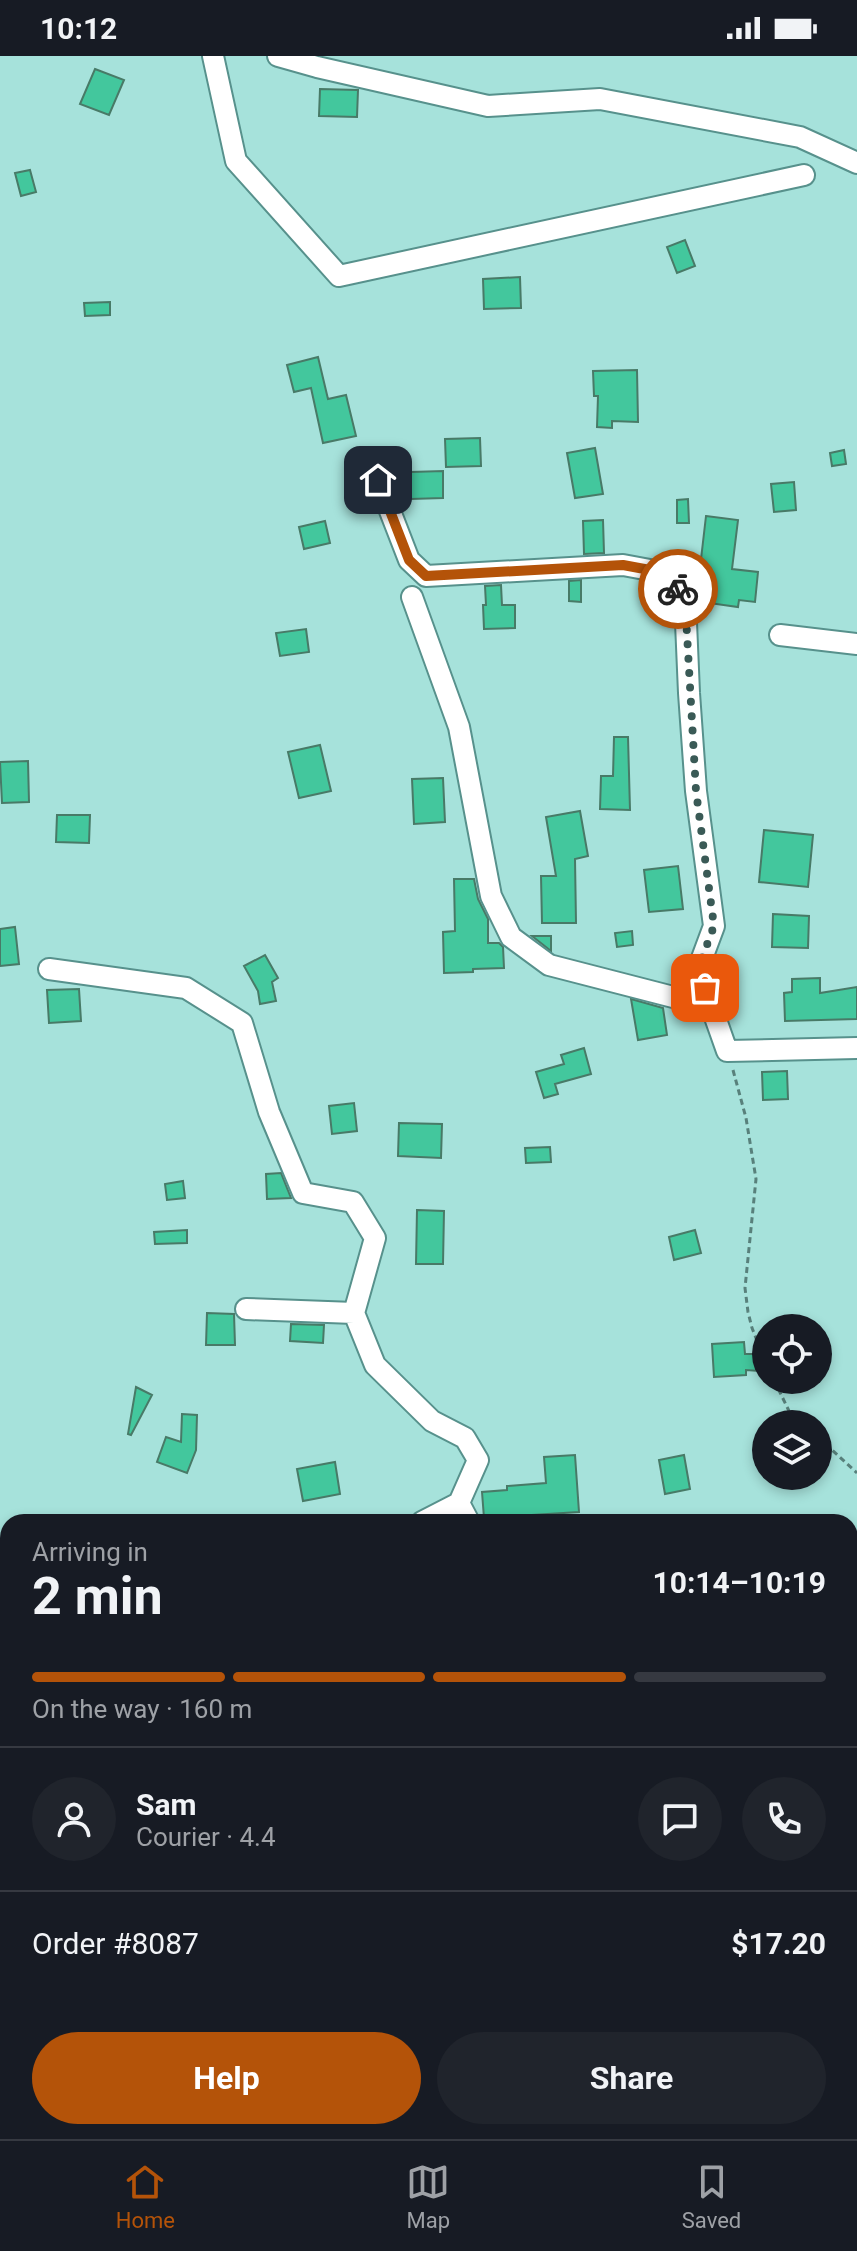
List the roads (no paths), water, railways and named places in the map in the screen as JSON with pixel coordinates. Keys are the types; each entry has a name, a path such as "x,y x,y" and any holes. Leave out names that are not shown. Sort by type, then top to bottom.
{"street":[{"path":"213,56 236,161 339,276 804,175"},
{"path":"278,56 488,106 600,99 800,137 857,163"},
{"path":"378,480 409,560 426,576 623,565 666,573 685,599 696,791 714,926 698,969 727,1051 857,1048"},
{"path":"412,597 459,727 491,896 511,937 549,965 712,1007"},
{"path":"780,635 857,644"},
{"path":"49,969 186,988 242,1023 269,1112 303,1193 353,1202 375,1238 354,1313 375,1365 432,1421 465,1438 478,1460 459,1503 438,1514"},
{"path":"246,1309 354,1313"},
{"path":"459,1503 465,1514"}]}
